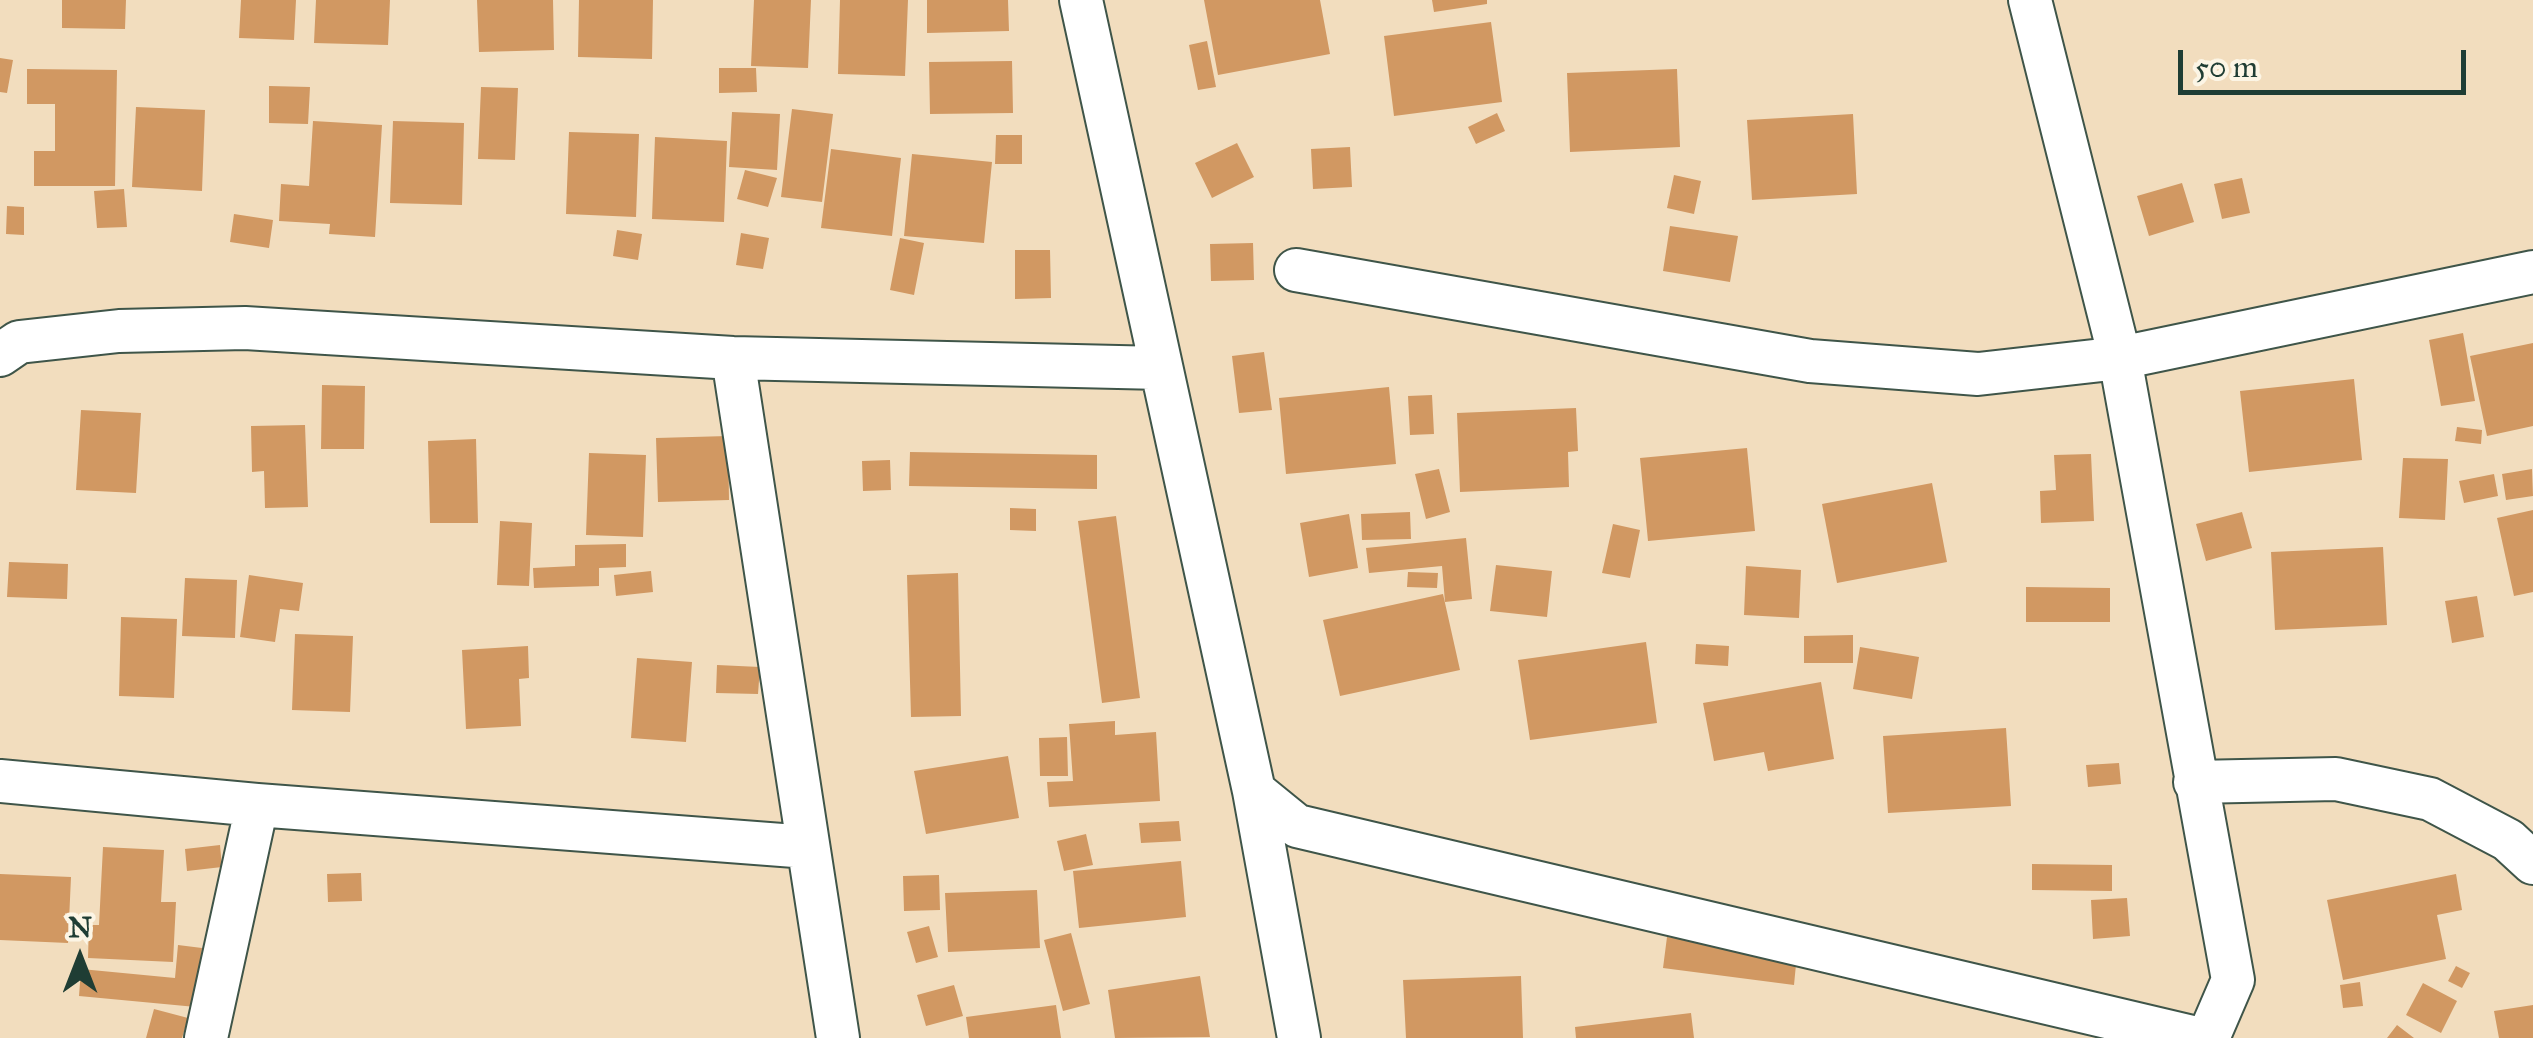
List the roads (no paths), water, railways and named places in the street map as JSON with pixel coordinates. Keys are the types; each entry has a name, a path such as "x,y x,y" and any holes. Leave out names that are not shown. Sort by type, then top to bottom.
{"street":[{"path":"1081,0 1254,791 1299,1038"},
{"path":"2030,0 2120,358 2233,980 2208,1038"},
{"path":"1296,270 1810,361 1978,374 2120,358 2533,272"},
{"path":"0,355 19,342 102,333 245,328 732,358 1160,368"},
{"path":"732,358 838,1038"},
{"path":"2194,782 2336,779 2430,799 2508,840 2533,863"},
{"path":"0,781 808,847"},
{"path":"1254,791 1297,826 2196,1038"},
{"path":"206,1038 257,805"}]}
